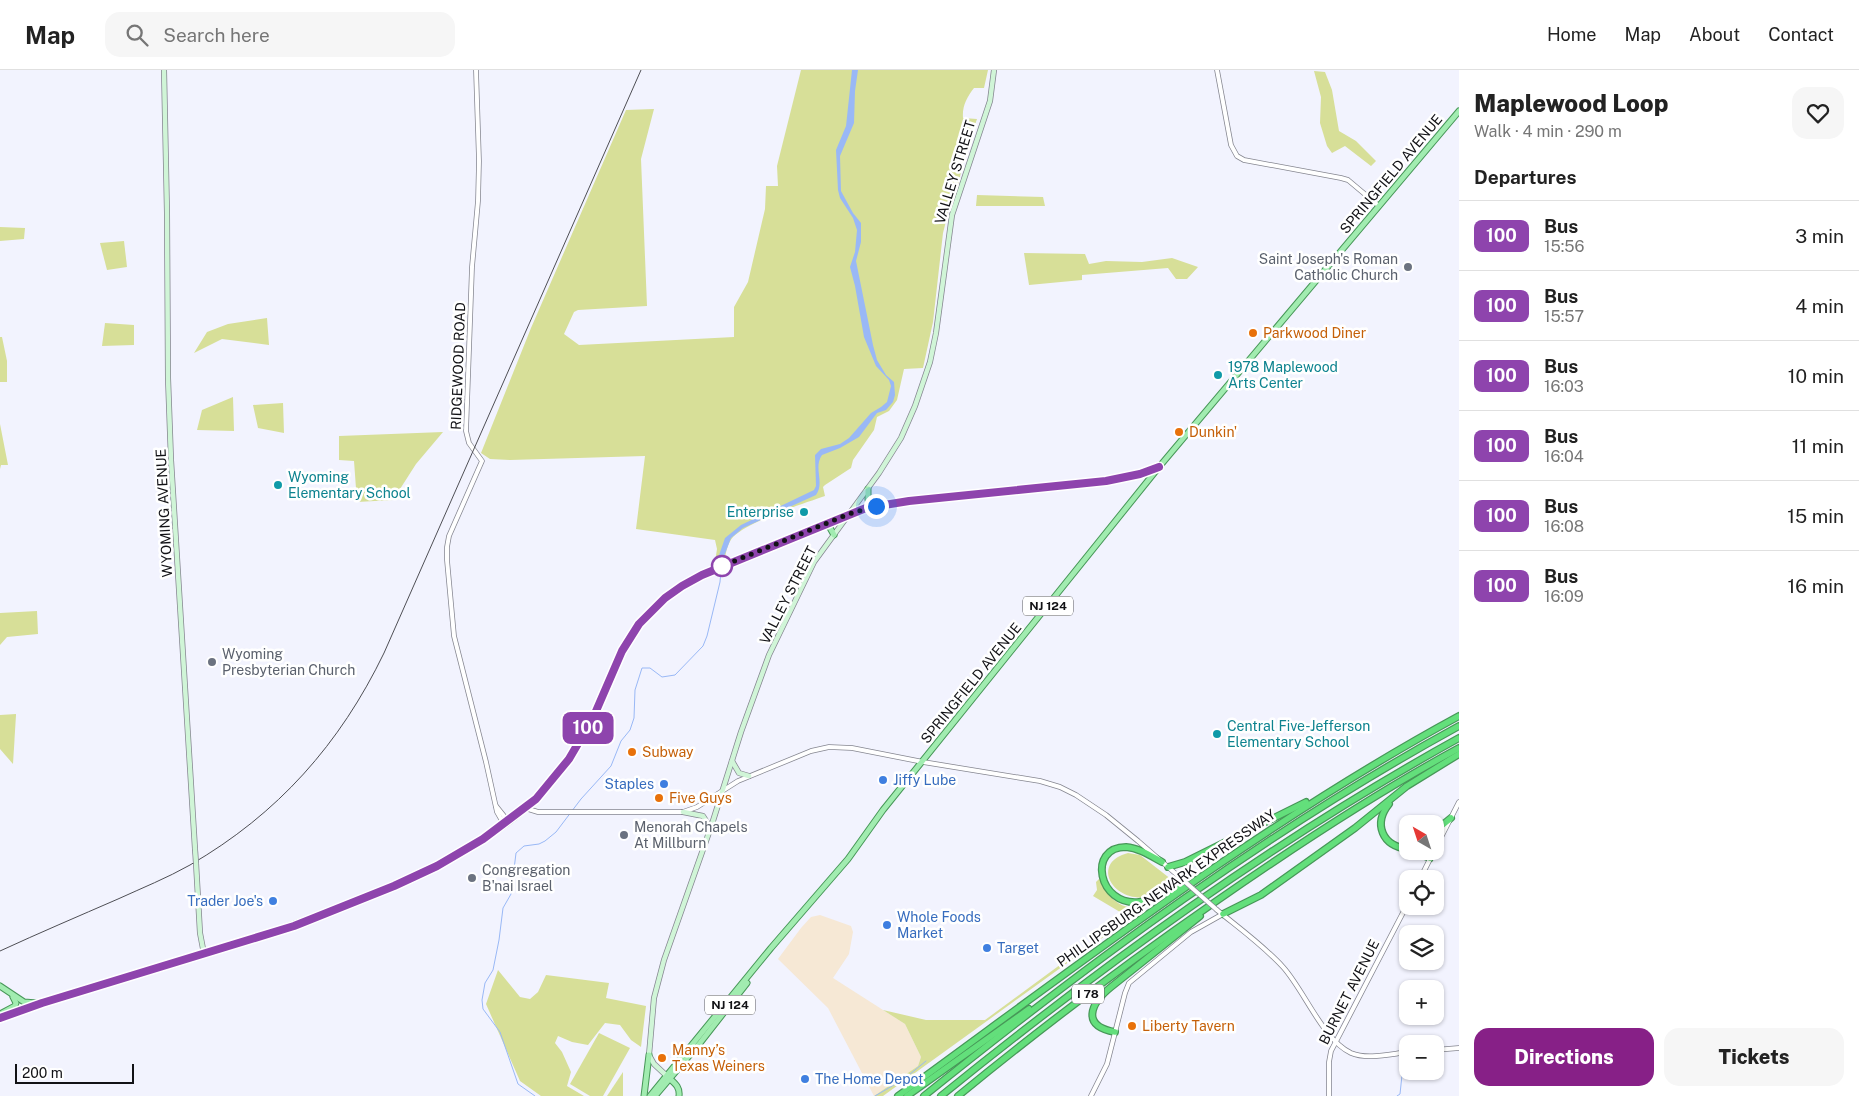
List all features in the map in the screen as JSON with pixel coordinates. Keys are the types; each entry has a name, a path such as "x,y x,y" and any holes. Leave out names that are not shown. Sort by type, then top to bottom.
{"highway":[{"name":"PHILLIPSBURG-NEWARK EXPRESSWAY","path":"898,1096 1209,872 1335,788 1459,716"},
{"name":"PHILLIPSBURG-NEWARK EXPRESSWAY","path":"1059,991 1176,905 1315,811 1459,726"},
{"name":"I 78","path":"942,1096 1075,992 1220,888 1337,810 1459,738"},
{"name":"I 78","path":"958,1096 1091,991 1222,897 1339,819 1459,748"},
{"path":"1223,914 1262,895 1362,823 1398,793 1459,754"},
{"path":"1168,867 1181,864 1335,788"},
{"path":"1398,793 1383,813 1381,826 1383,834 1389,842 1399,846"},
{"path":"1444,824 1451,818"},
{"path":"1162,862 1136,849 1119,848 1105,859 1102,866 1102,877 1106,887 1114,896 1130,902 1139,902 1166,894 1209,872"},
{"path":"1115,1032 1100,1029 1094,1021 1093,1009 1102,995 1222,897"},
{"path":"908,1096 1034,1005 1059,991"},
{"name":"I 78","path":"924,1096 1059,991"}],"main road":[{"name":"WYOMING AVENUE","path":"164,70 168,378 172,470 200,933 204,954"},
{"name":"VALLEY STREET","path":"649,1055 654,998 661,968 770,655 814,562 868,489 903,434 925,377 936,334 950,224 990,101 994,70"},
{"name":"SPRINGFIELD AVENUE","path":"650,1096 668,1077 771,948 842,865 883,810 1159,467 1459,111"},
{"path":"0,1016 294,926 394,886 460,853 536,799 561,769 582,738 599,707 622,651 639,624 658,604 690,580 821,525 876,506 1106,481 1140,474 1159,467"},
{"path":"868,489 868,500 876,506"},
{"path":"821,525 829,526 834,535"},
{"path":"732,760 739,773 749,776"},
{"path":"683,812 703,816 708,821 710,828"},
{"path":"0,986 28,1003 42,1003"},
{"path":"0,1016 15,1006 16,1000 12,995"},
{"path":"649,1055 654,1064 677,1085 680,1090 679,1096"},
{"path":"644,1096 649,1055"},
{"name":"SPRINGFIELD AVENUE","path":"655,1096 668,1077"}],"street":[{"name":"RIDGEWOOD ROAD","path":"476,70 479,162 478,201 472,267 466,431 469,443 482,461 449,536 447,560 454,636 495,805 504,816 506,822"},
{"path":"1217,70 1231,145 1238,156 1244,160 1348,180 1379,206"},
{"path":"525,808 538,812 683,812 697,807 749,776 811,751 829,747 852,748 923,762 1040,781 1060,787 1094,806 1136,839 1223,914 1284,969 1335,1042 1344,1050 1361,1056 1399,1053"},
{"path":"1444,831 1459,802"},
{"path":"1091,1096 1105,1069 1127,988 1131,981 1191,932 1223,914"},
{"name":"BURNET AVENUE","path":"1329,1096 1330,1056 1335,1042 1402,915"},
{"path":"1444,1049 1459,1048"}],"shaded area":[{"path":"820,915 851,926 853,932 849,954 833,978 905,1024 921,1057 918,1066 874,1096 828,1008 778,959 811,917"}],"green space":[{"path":"801,70 988,70 984,88 974,88 967,98 963,110 963,118 977,119 964,156 959,182 951,201 943,233 933,322 923,368 904,369 897,400 889,411 877,417 874,430 853,460 851,468 823,487 825,496 776,514 741,531 730,542 725,559 715,562 717,549 715,540 636,529 645,456 510,460 490,459 481,453 531,328 626,110 654,109 641,159 647,306 578,310 574,312 564,334 579,345 734,337 734,307 748,282 765,209 766,186 778,186 777,166"},
{"path":"1314,71 1325,72 1332,90 1339,131 1356,141 1376,161 1371,166 1345,146 1332,153 1327,146 1320,123 1321,97"},
{"path":"977,195 1043,197 1045,206 976,206"},
{"path":"0,227 25,228 24,239 0,241"},
{"path":"124,241 127,267 107,270 100,243"},
{"path":"1024,253 1085,254 1089,264 1106,261 1142,262 1172,258 1198,267 1187,279 1176,279 1168,268 1082,275 1082,280 1029,285"},
{"path":"267,318 269,345 222,339 194,353 207,332 228,324"},
{"path":"105,323 134,325 134,345 102,346"},
{"path":"0,337 2,337 7,361 7,382 0,382"},
{"path":"233,397 234,431 197,430 202,410"},
{"path":"283,403 284,433 258,428 253,405"},
{"path":"0,424 8,465 1,465 0,469"},
{"path":"443,432 416,464 393,500 357,502 354,461 339,460 339,436"},
{"path":"37,611 38,634 7,637 0,645 0,613"},
{"path":"16,714 13,764 0,749 0,715"},
{"path":"1128,853 1140,855 1176,883 1165,891 1147,897 1133,897 1121,892 1113,885 1109,876 1109,867 1115,859"},
{"path":"1100,878 1106,892 1118,903 1128,907 1145,907 883,1096 874,1096 918,1066 921,1057 905,1024 883,1010 926,1020 985,1020 1125,917 1093,896 1097,890 1096,882"},
{"path":"498,970 520,997 530,999 538,992 546,975 609,983 606,998 646,1006 641,1047 631,1040 620,1025 605,1023 588,1045 572,1042 558,1036 555,1043 562,1052 571,1072 567,1086 584,1096 541,1096 520,1081 486,1004"},
{"path":"599,1033 630,1048 603,1096 590,1096 570,1084"},
{"path":"623,1072 623,1096 607,1096"}],"water":[{"path":"852,70 858,70 854,123 840,156 841,191 861,223 861,242 856,261 877,360 886,375 894,382 895,395 893,402 886,410 877,413 859,437 840,448 822,455 816,495 743,528 731,538 723,559 717,561 725,538 741,525 814,490 816,486 815,455 821,449 840,444 849,438 871,413 887,402 891,386 889,380 876,366 864,337 850,267 855,252 857,230 853,218 840,198 838,190 836,150 846,126"}],"waterway":[{"path":"535,1096 518,1084 500,1032 483,1009 482,1000 485,983 493,970 503,908 511,894 516,853 524,846 539,844 545,841 556,832 581,799 611,766 621,741 630,730 634,718 635,690 642,668 650,668 662,677 675,675 703,646 720,582 721,570"},
{"path":"875,1096 904,1079 926,1061"},
{"path":"1397,1096 1400,1094 1401,1080"}],"railway":[{"path":"0,951 154,883 190,865 222,845 278,800 304,774 348,717 384,653 641,70"}],"bus line":[{"name":"100","path":"0,1018 42,1003 294,926 394,886 437,866 483,839 536,799 569,759 593,718 622,651 639,624 665,598 702,575 866,508 895,502 1106,481 1140,474 1159,467"}],"place":[{"name":"Saint Joseph's Roman Catholic Church","path":"1408,267"},
{"name":"Parkwood Diner","path":"1253,333"},
{"name":"1978 Maplewood Arts Center","path":"1218,375"},
{"name":"Dunkin'","path":"1179,432"},
{"name":"Wyoming Elementary School","path":"278,485"},
{"name":"Enterprise","path":"804,512"},
{"name":"Wyoming Presbyterian Church","path":"212,662"},
{"name":"Central Five-Jefferson Elementary School","path":"1217,734"},
{"name":"Subway","path":"632,752"},
{"name":"Jiffy Lube","path":"883,780"},
{"name":"Staples","path":"664,784"},
{"name":"Five Guys","path":"659,798"},
{"name":"Menorah Chapels At Millburn","path":"624,835"},
{"name":"Congregation B'nai Israel","path":"472,878"},
{"name":"Trader Joe's","path":"273,901"},
{"name":"Whole Foods Market","path":"887,925"},
{"name":"Target","path":"987,948"},
{"name":"Liberty Tavern","path":"1132,1026"},
{"name":"Manny’s Texas Weiners","path":"662,1058"},
{"name":"The Home Depot","path":"805,1079"}],"route":[{"path":"722,566 720,567 849,514 876,506"}]}
